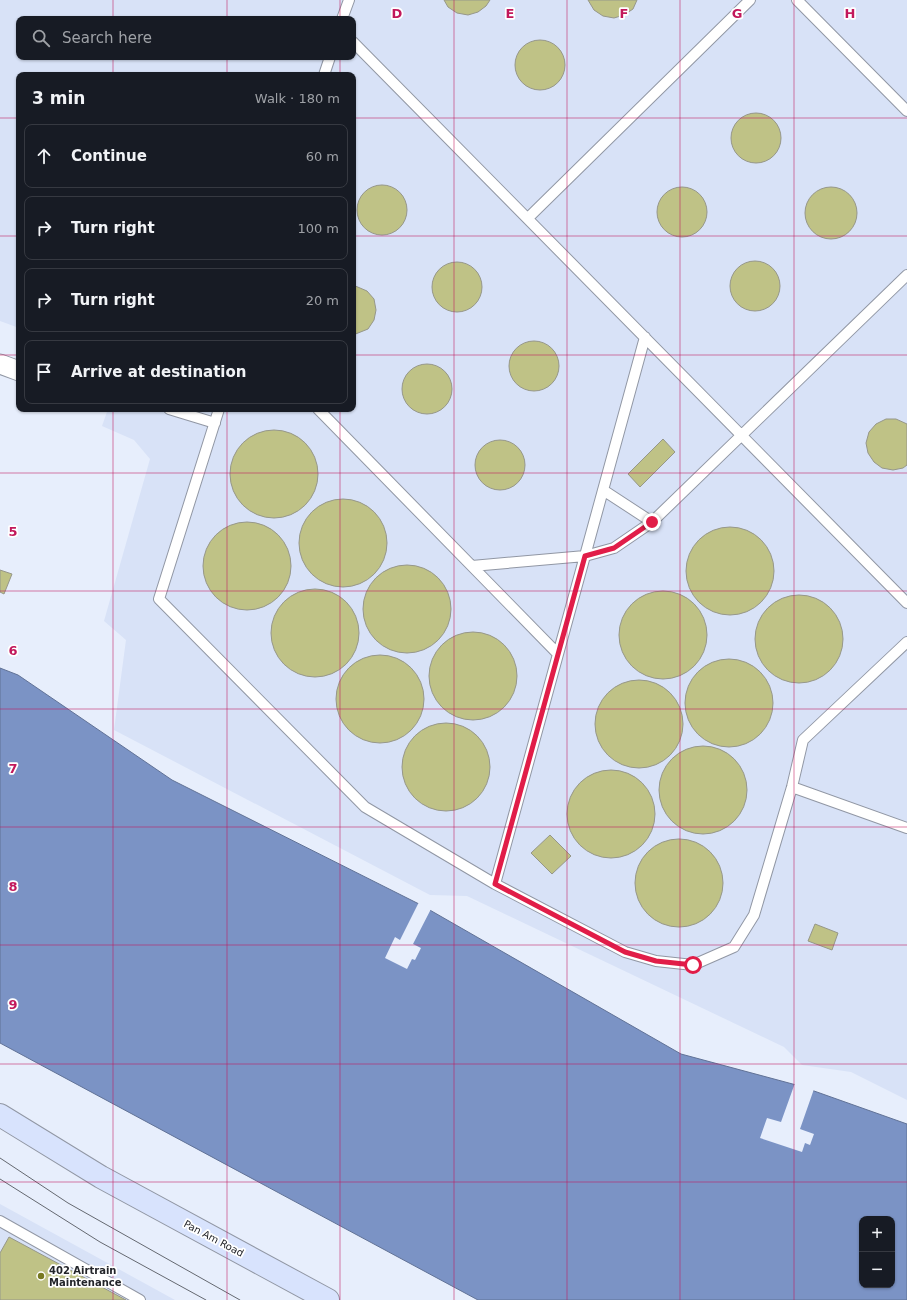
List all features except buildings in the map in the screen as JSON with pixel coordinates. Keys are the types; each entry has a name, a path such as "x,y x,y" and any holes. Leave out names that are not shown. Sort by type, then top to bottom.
{"street":[{"path":"0,364 16,370"},
{"name":"Pan Am Road","path":"0,1115 101,1177 328,1300"},
{"name":"Pan Am Road","path":"0,1132 101,1177"}],"lane":[{"path":"343,16 349,0"},
{"path":"528,218 750,0"},
{"path":"798,0 907,111"},
{"path":"356,45 907,603"},
{"path":"325,72 329,60"},
{"path":"472,566 585,556 614,548 652,522 907,275"},
{"path":"495,884 645,337"},
{"path":"180,412 215,423"},
{"path":"218,412 159,599 365,807 495,884 625,952 656,961 693,965 734,947 754,915 792,787 803,740 907,642"},
{"path":"321,412 558,654"},
{"path":"603,490 652,522"},
{"path":"792,787 907,828"},
{"path":"0,1221 140,1300"}],"shaded area":[{"path":"0,0 907,0 907,1100 851,1072 802,1065 784,1047 467,896 430,895 114,730 126,640 104,621 150,459 134,440 102,426 107,412 356,412 356,72 16,72 16,327 0,321"},
{"path":"0,1204 175,1300 0,1300"}],"water":[{"path":"0,668 18,675 172,780 421,905 681,1054 800,1086 907,1124 907,1300 478,1300 0,1043"}],"pier":[{"path":"419,902 431,909 413,944 421,948 415,960 412,959 407,969 385,958 395,937 400,940"},
{"path":"795,1083 814,1089 800,1129 814,1134 810,1145 805,1143 802,1152 760,1138 767,1118 781,1122"}],"tram line":[{"path":"0,1158 68,1203 240,1300"},
{"path":"0,1179 100,1242 206,1300"}],"place":[{"name":"402 Airtrain Maintenance","path":"41,1276"}],"route":[{"path":"652,522 614,548 585,556 495,884 625,952 656,961 693,965"}]}
